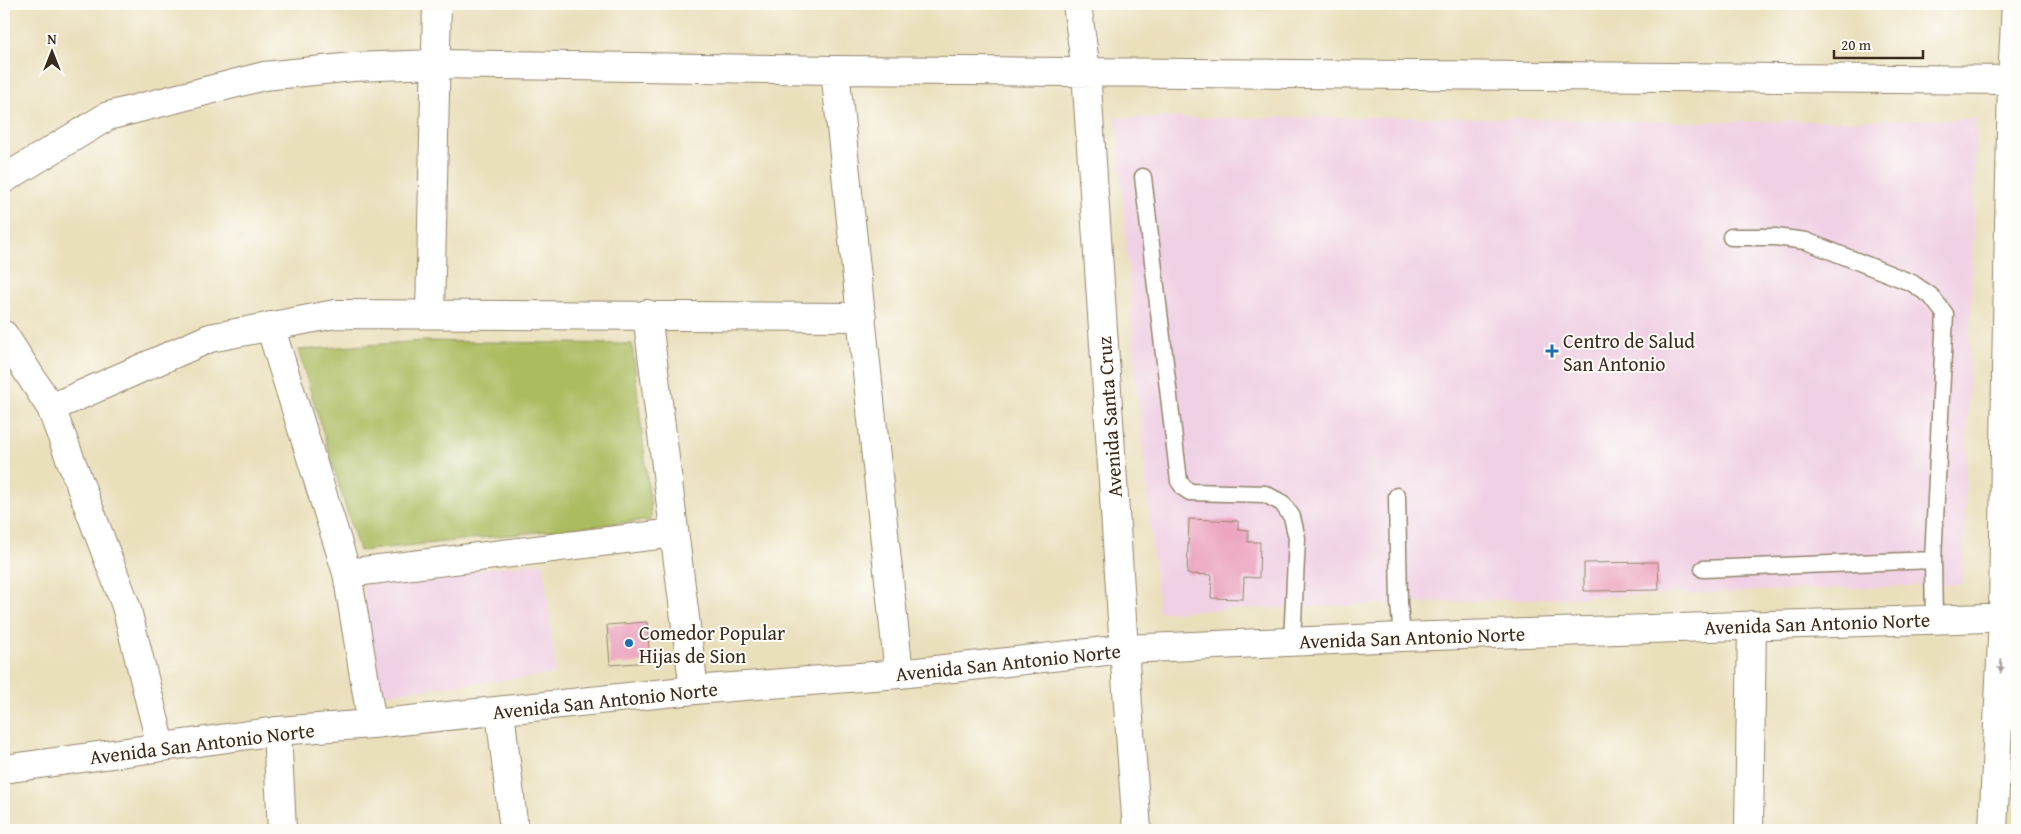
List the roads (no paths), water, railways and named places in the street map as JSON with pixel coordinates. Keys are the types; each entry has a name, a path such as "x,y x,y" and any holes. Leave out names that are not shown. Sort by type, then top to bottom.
{"street":[{"path":"430,314 437,4"},
{"name":"Avenida Santa Cruz","path":"1077,4 1086,71 1137,830"},
{"path":"1993,830 2010,617 2006,373 2016,4"},
{"path":"4,179 108,116 264,76 353,68 436,64 835,70 2015,80"},
{"path":"835,70 899,674"},
{"path":"51,408 210,338 335,314 647,314 862,317"},
{"path":"647,314 694,690"},
{"path":"270,326 347,573 372,724"},
{"path":"4,335 51,408 126,606 161,746"},
{"path":"347,573 674,533"},
{"name":"Avenida San Antonio Norte","path":"4,769 277,731 372,724 694,690 899,674 1124,649 1402,637 2010,617"},
{"path":"1749,830 1752,626"},
{"path":"500,711 514,830"},
{"path":"277,731 282,830"}],"lane":[{"path":"1143,177 1179,481 1190,492 1265,494 1282,503 1292,517 1297,538 1292,642"},
{"path":"1731,237 1775,237 1806,241 1912,283 1931,296 1945,314 1933,560 1934,620"},
{"path":"1397,496 1399,603 1402,637"},
{"path":"1703,569 1933,560"}],"place":[{"name":"Centro de Salud San Antonio","path":"1552,351"},
{"name":"Comedor Popular Hijas de Sion","path":"629,643"}]}
